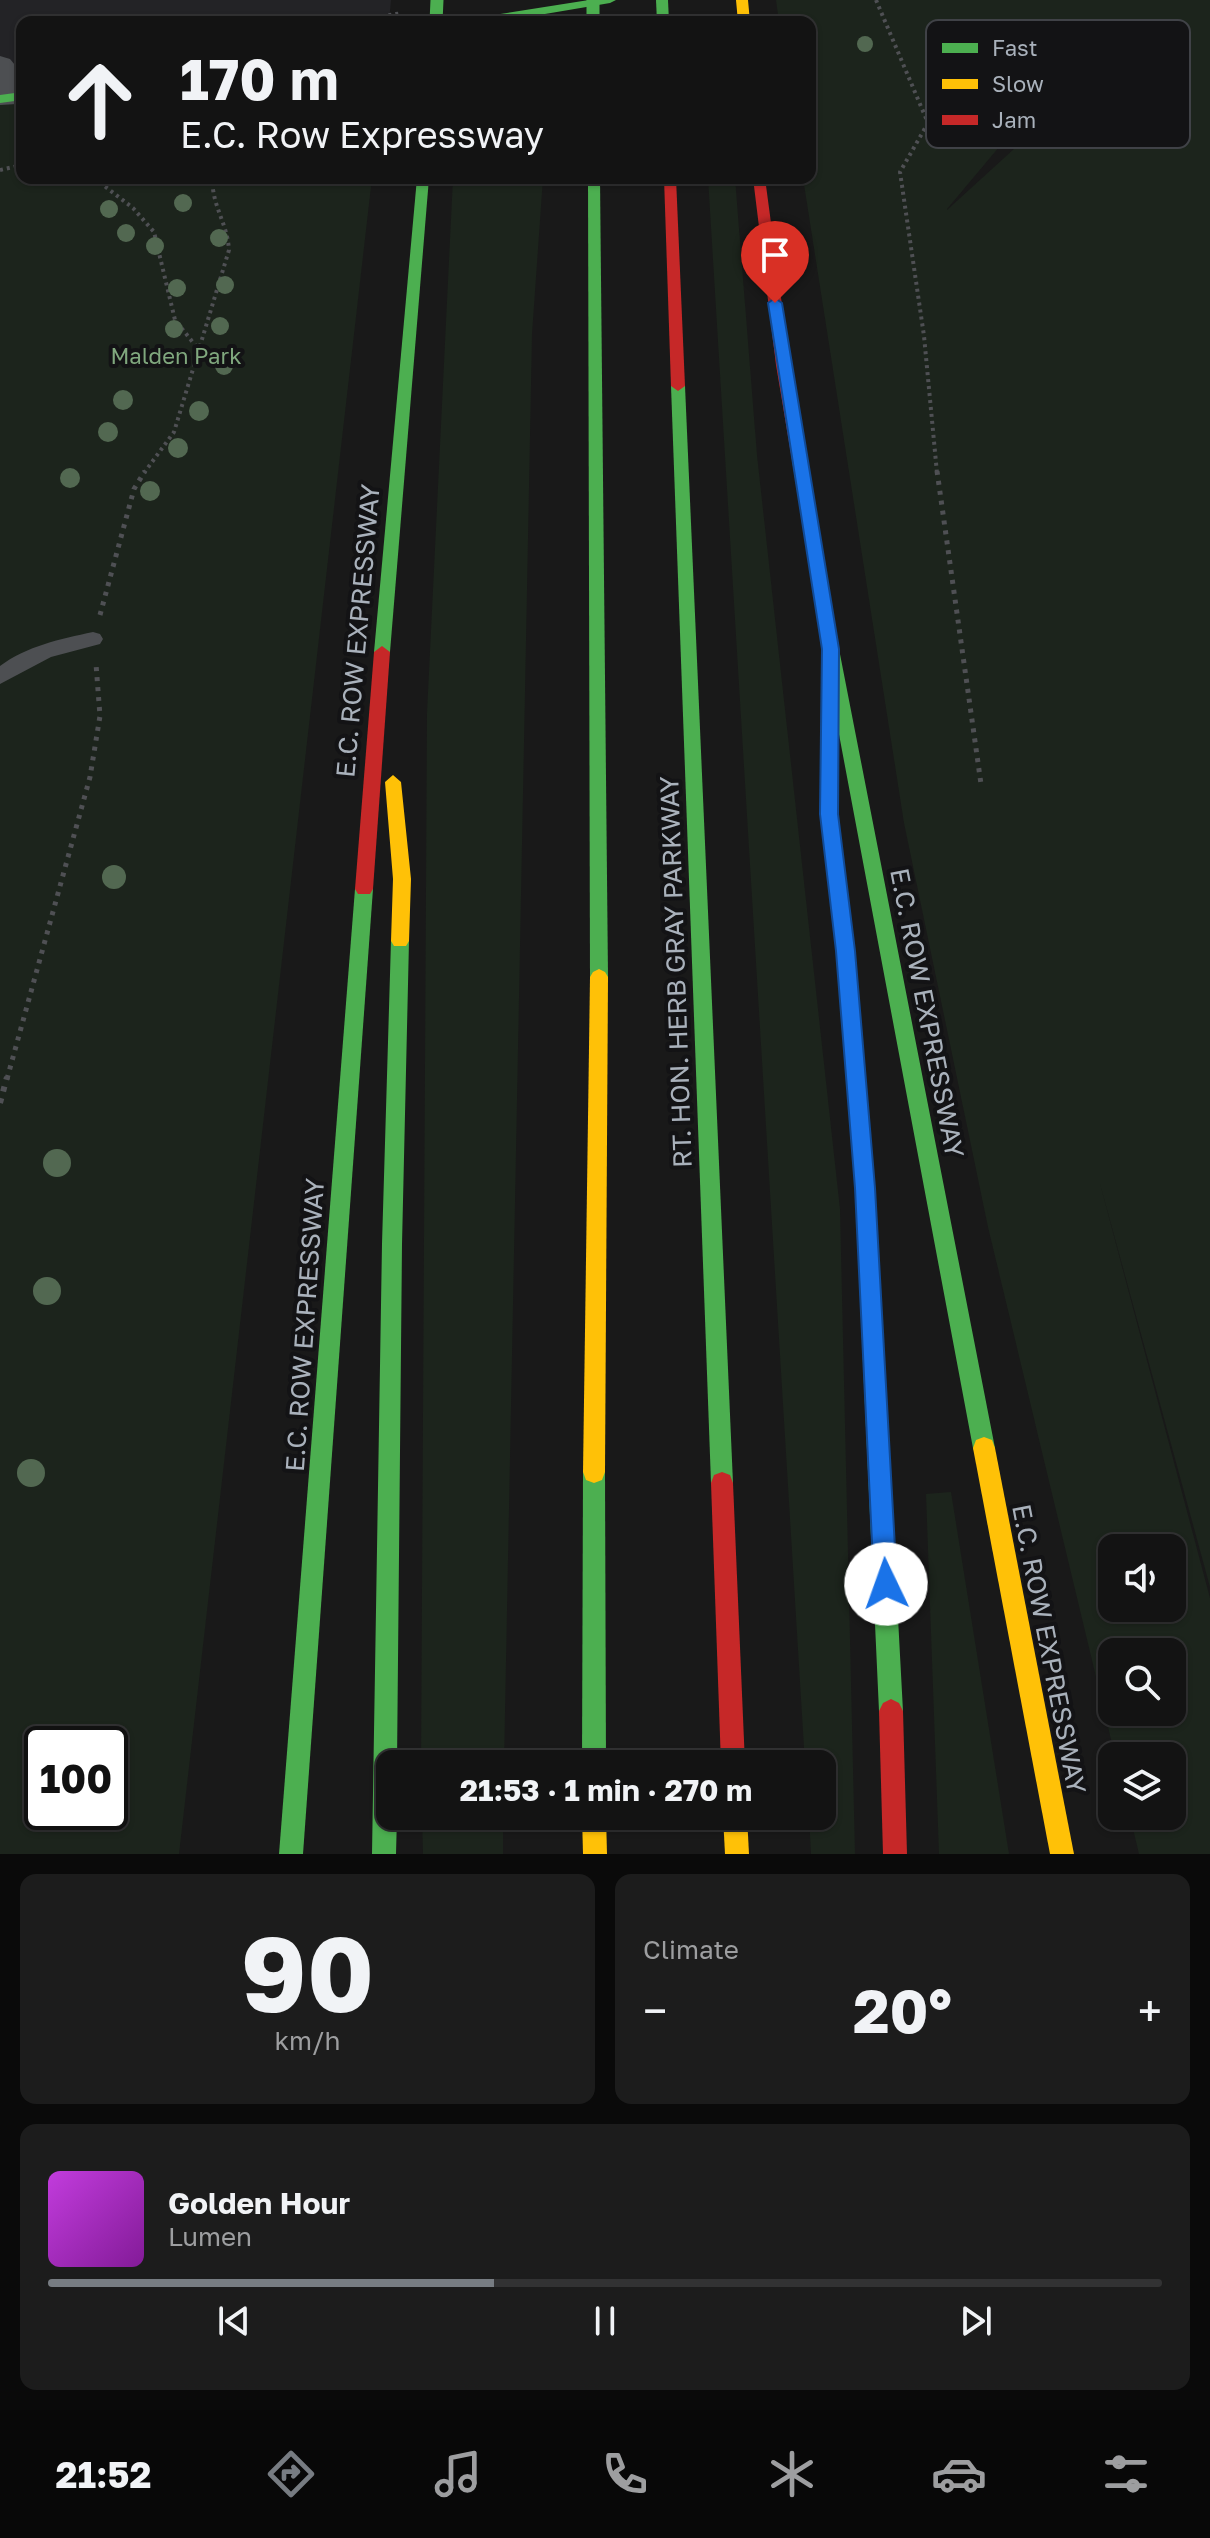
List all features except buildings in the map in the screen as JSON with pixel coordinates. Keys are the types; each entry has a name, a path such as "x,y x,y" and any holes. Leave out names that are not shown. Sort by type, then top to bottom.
{"main road":[{"path":"512,16 610,0"},
{"name":"E.C. ROW EXPRESSWAY","path":"291,1854 382,652 422,184"},
{"path":"594,184 600,1053 592,1601 594,1750"},
{"name":"RT. HON. HERB GRAY PARKWAY","path":"670,184 732,1750"},
{"name":"E.C. ROW EXPRESSWAY","path":"760,184 783,365 831,649 1062,1854"},
{"path":"831,649 829,814 846,951 865,1188 889,1645 895,1854"},
{"path":"382,652 402,879 392,1244 384,1854"},
{"path":"594,1830 595,1854"},
{"path":"736,1830 737,1854"}],"street":[{"path":"0,65 9,98"}],"lane":[{"path":"0,677 28,657 56,646 93,639"}],"path":[{"path":"876,0 926,118"},
{"path":"926,126 900,172 924,336 941,518 981,784"},
{"path":"102,184 133,208 154,232 175,320 199,350"}],"shaded area":[{"path":"0,0 391,0 390,16 16,16 16,100 0,102"}],"green space":[{"path":"776,0 1210,0 1210,1587 1099,1180 1210,1598 1210,1854 1139,1854 1133,1830 1186,1830 1186,1742 1112,1742 1108,1726 1186,1726 1186,1638 1098,1638 1098,1685 988,1227 904,823 804,184 816,184 816,16 778,16"},
{"name":"Malden Park","path":"16,100 16,184 371,184 179,1854 0,1854 0,102"},
{"path":"453,184 543,184 532,334 504,1750 421,1750 427,713"},
{"path":"708,184 735,184 757,455 840,1209 855,1854 811,1854 810,1830 836,1830 836,1750 804,1750"},
{"path":"951,1492 1009,1854 939,1854 926,1494"},
{"path":"422,1830 503,1830 503,1854 423,1854"}],"traffic: fast":[{"path":"436,16 437,0"},
{"path":"593,0 593,16"},
{"path":"512,16 610,0"},
{"path":"662,0 663,16"},
{"path":"0,99 16,97"},
{"path":"382,652 422,184"},
{"path":"594,184 599,977"},
{"path":"678,386 722,1483"},
{"path":"799,460 831,649 984,1448"},
{"path":"830,743 829,814 846,951 865,1188 891,1711"},
{"path":"291,1854 364,889"},
{"path":"384,1854 392,1244 400,941"},
{"path":"594,1472 594,1750"}],"traffic: slow":[{"path":"742,0 743,16"},
{"path":"393,782 402,879 400,941"},
{"path":"594,1472 599,977"},
{"path":"984,1448 1062,1854"},
{"path":"594,1830 595,1854"},
{"path":"736,1830 737,1854"}],"traffic: jam":[{"path":"670,184 678,386"},
{"path":"760,184 783,365 799,460"},
{"path":"364,889 382,652"},
{"path":"722,1483 732,1750"},
{"path":"891,1711 895,1854"}],"route":[{"path":"775,303 831,649 829,814 846,951 865,1188 886,1584"}]}
